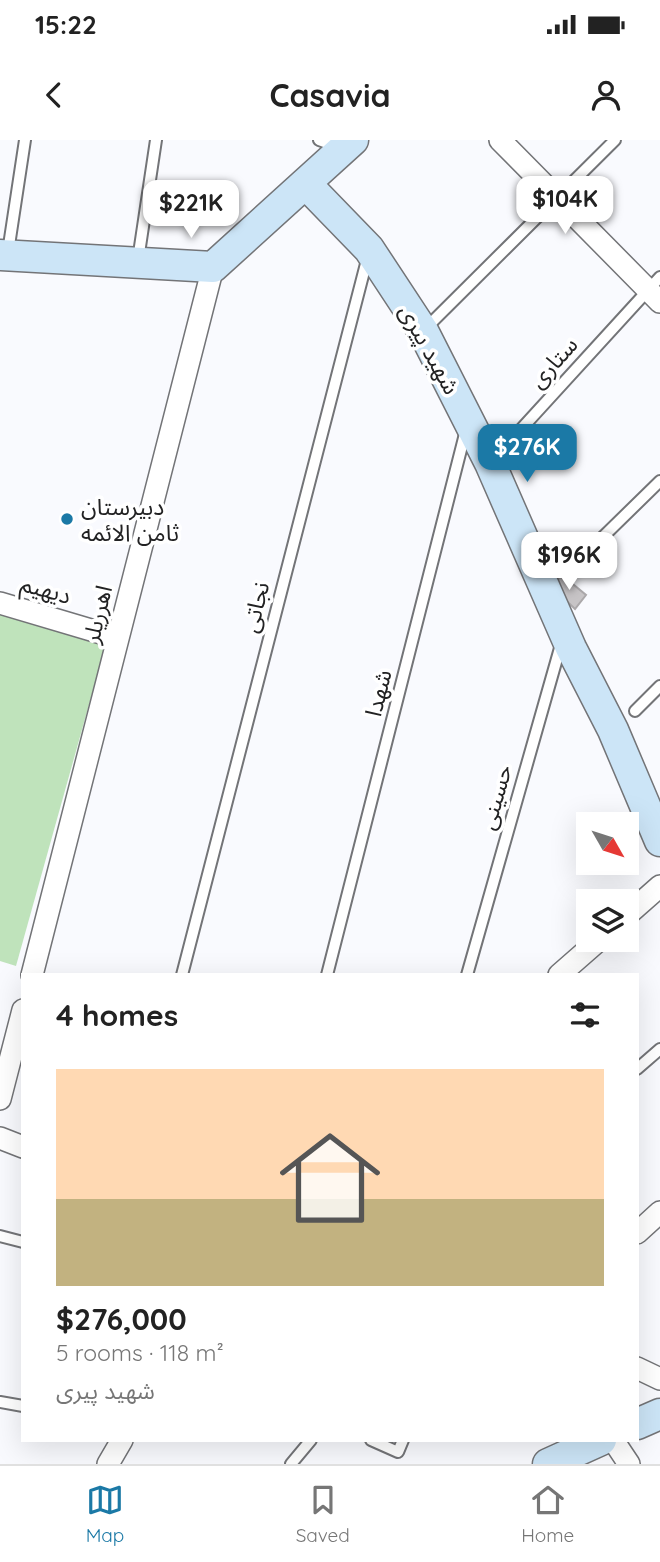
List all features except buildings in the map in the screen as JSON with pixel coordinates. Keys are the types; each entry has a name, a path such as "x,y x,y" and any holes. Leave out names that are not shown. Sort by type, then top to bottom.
{"street":[{"path":"500,140 558,199 656,290"},
{"path":"4,255 213,267 306,184 340,142"},
{"name":"شهید پیری","path":"306,184 369,249 423,331 490,463 564,631 613,730 660,841"},
{"name":"اهرریلر","path":"33,973 213,267"},
{"name":"دیهیم","path":"0,603 118,638"},
{"path":"639,905 660,886"},
{"path":"561,973 585,952"},
{"path":"0,1099 21,1018"},
{"path":"0,1138 21,1146"},
{"path":"639,1231 660,1212"},
{"path":"639,1369 660,1379"},
{"path":"639,1423 660,1414"},
{"path":"108,1464 121,1442"},
{"path":"614,1442 629,1464"},
{"path":"548,1464 581,1443"}],"lane":[{"path":"4,255 25,140"},
{"path":"137,262 156,140"},
{"path":"423,331 615,140"},
{"name":"نجاتی","path":"183,973 369,249"},
{"name":"ستاری","path":"490,463 656,290"},
{"name":"شهدا","path":"328,973 468,421"},
{"path":"565,573 660,481"},
{"name":"حسینی","path":"468,973 564,631"},
{"path":"635,712 660,686"},
{"path":"639,1067 660,1049"},
{"path":"0,1236 21,1241"},
{"path":"0,1402 21,1406"},
{"path":"290,1464 309,1442"},
{"path":"376,1442 398,1452"},
{"path":"394,1464 402,1442"}],"green space":[{"path":"0,609 107,640 16,966 0,961"}],"place":[{"name":"دبیرستان ثامن الائمه","path":"67,519"}]}
